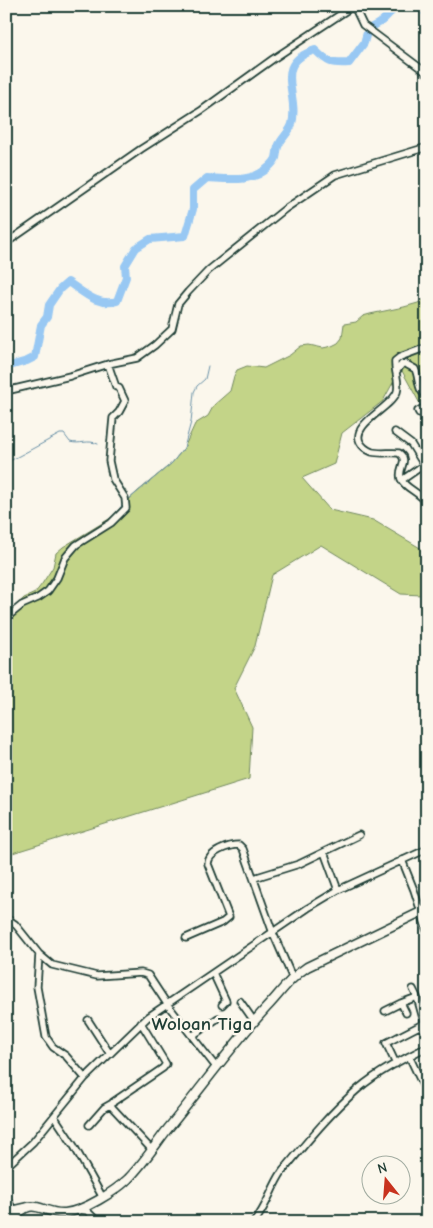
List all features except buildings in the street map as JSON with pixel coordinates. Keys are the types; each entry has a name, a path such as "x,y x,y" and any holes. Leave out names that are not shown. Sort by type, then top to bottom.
{"main road":[{"path":"11,1222 29,1206 38,1206 62,1213 103,1198 128,1178 152,1150 216,1067 292,977 307,967 424,911"}],"street":[{"path":"6,243 141,149 202,110 273,59 354,6 363,25 427,74"},
{"path":"6,391 137,358 155,345 172,328 178,304 209,270 270,220 329,179 347,171 427,147"},
{"path":"427,347 397,359 394,364 398,385 394,397 363,426 358,436 363,447 372,452 399,453 402,455 404,461 401,471 402,480 422,496 427,504"},
{"path":"6,618 22,605 38,598 48,590 57,578 64,558 76,545 112,523 126,508 125,498 113,479 110,461 112,418 119,412 125,401 119,388 116,387 108,364"},
{"path":"396,372 402,364 415,368 420,390 427,396"},
{"path":"427,406 418,412 427,413"},
{"path":"396,432 411,444 425,464 402,480"},
{"path":"254,878 299,864 359,835"},
{"path":"186,938 229,917 208,864 208,858 210,855 229,846 239,845 243,849 273,933 292,977"},
{"path":"6,1167 26,1150 85,1078 141,1023 308,908 338,890 427,850"},
{"path":"324,852 338,890"},
{"path":"402,860 424,911 427,931"},
{"path":"6,918 15,924 39,954 52,965 97,976 144,973 148,975 167,1004 216,1067"},
{"path":"39,954 37,987 46,1037 52,1047 70,1060 85,1078"},
{"path":"213,973 226,1000 222,1005"},
{"path":"396,1064 386,1043 422,1025 424,1022 417,997 413,990"},
{"path":"385,1011 417,997"},
{"path":"240,1001 254,1021"},
{"path":"401,1003 406,1013"},
{"path":"192,1036 218,1018"},
{"path":"88,1020 110,1054"},
{"path":"89,1125 104,1108 164,1068 166,1064 141,1023"},
{"path":"422,1025 427,1036"},
{"path":"254,1222 264,1207 276,1180 322,1125 359,1088 427,1046"},
{"path":"409,1056 427,1094"},
{"path":"111,1104 112,1108 152,1150"},
{"path":"54,1116 74,1146 103,1198"},
{"path":"6,1197 9,1209 29,1206"},
{"path":"77,1209 87,1211 98,1222"}],"green space":[{"path":"427,297 427,408 419,402 395,358 396,377 383,401 342,433 334,464 302,478 330,510 373,520 427,552 427,593 422,595 401,594 321,545 272,575 255,646 234,688 252,727 249,779 6,855 6,615 24,598 35,593 53,567 56,553 114,516 137,492 172,463 184,448 195,424 208,416 214,405 230,391 237,370 247,366 264,368 290,355 301,346 309,345 323,348 332,346 342,338 344,324 356,322 363,316 370,314 418,303"}],"waterway":[{"path":"6,367 35,357 41,325 47,317 49,305 60,289 68,282 97,300 103,302 117,301 126,277 125,266 136,248 150,239 185,236 193,209 193,190 207,178 248,178 255,176 271,165 276,158 279,144 292,124 293,101 290,71 294,63 302,56 315,50 330,62 349,63 364,43 368,29 381,21 389,13 403,6"},
{"path":"415,6 427,14"},
{"path":"128,500 172,463 184,448 191,422 194,392 197,386 205,379 208,366"},
{"path":"6,463 60,434 64,434 70,442 98,444"},
{"path":"117,512 123,504"}],"district":[{"name":"Woloan Tiga","path":"202,1024"}]}
